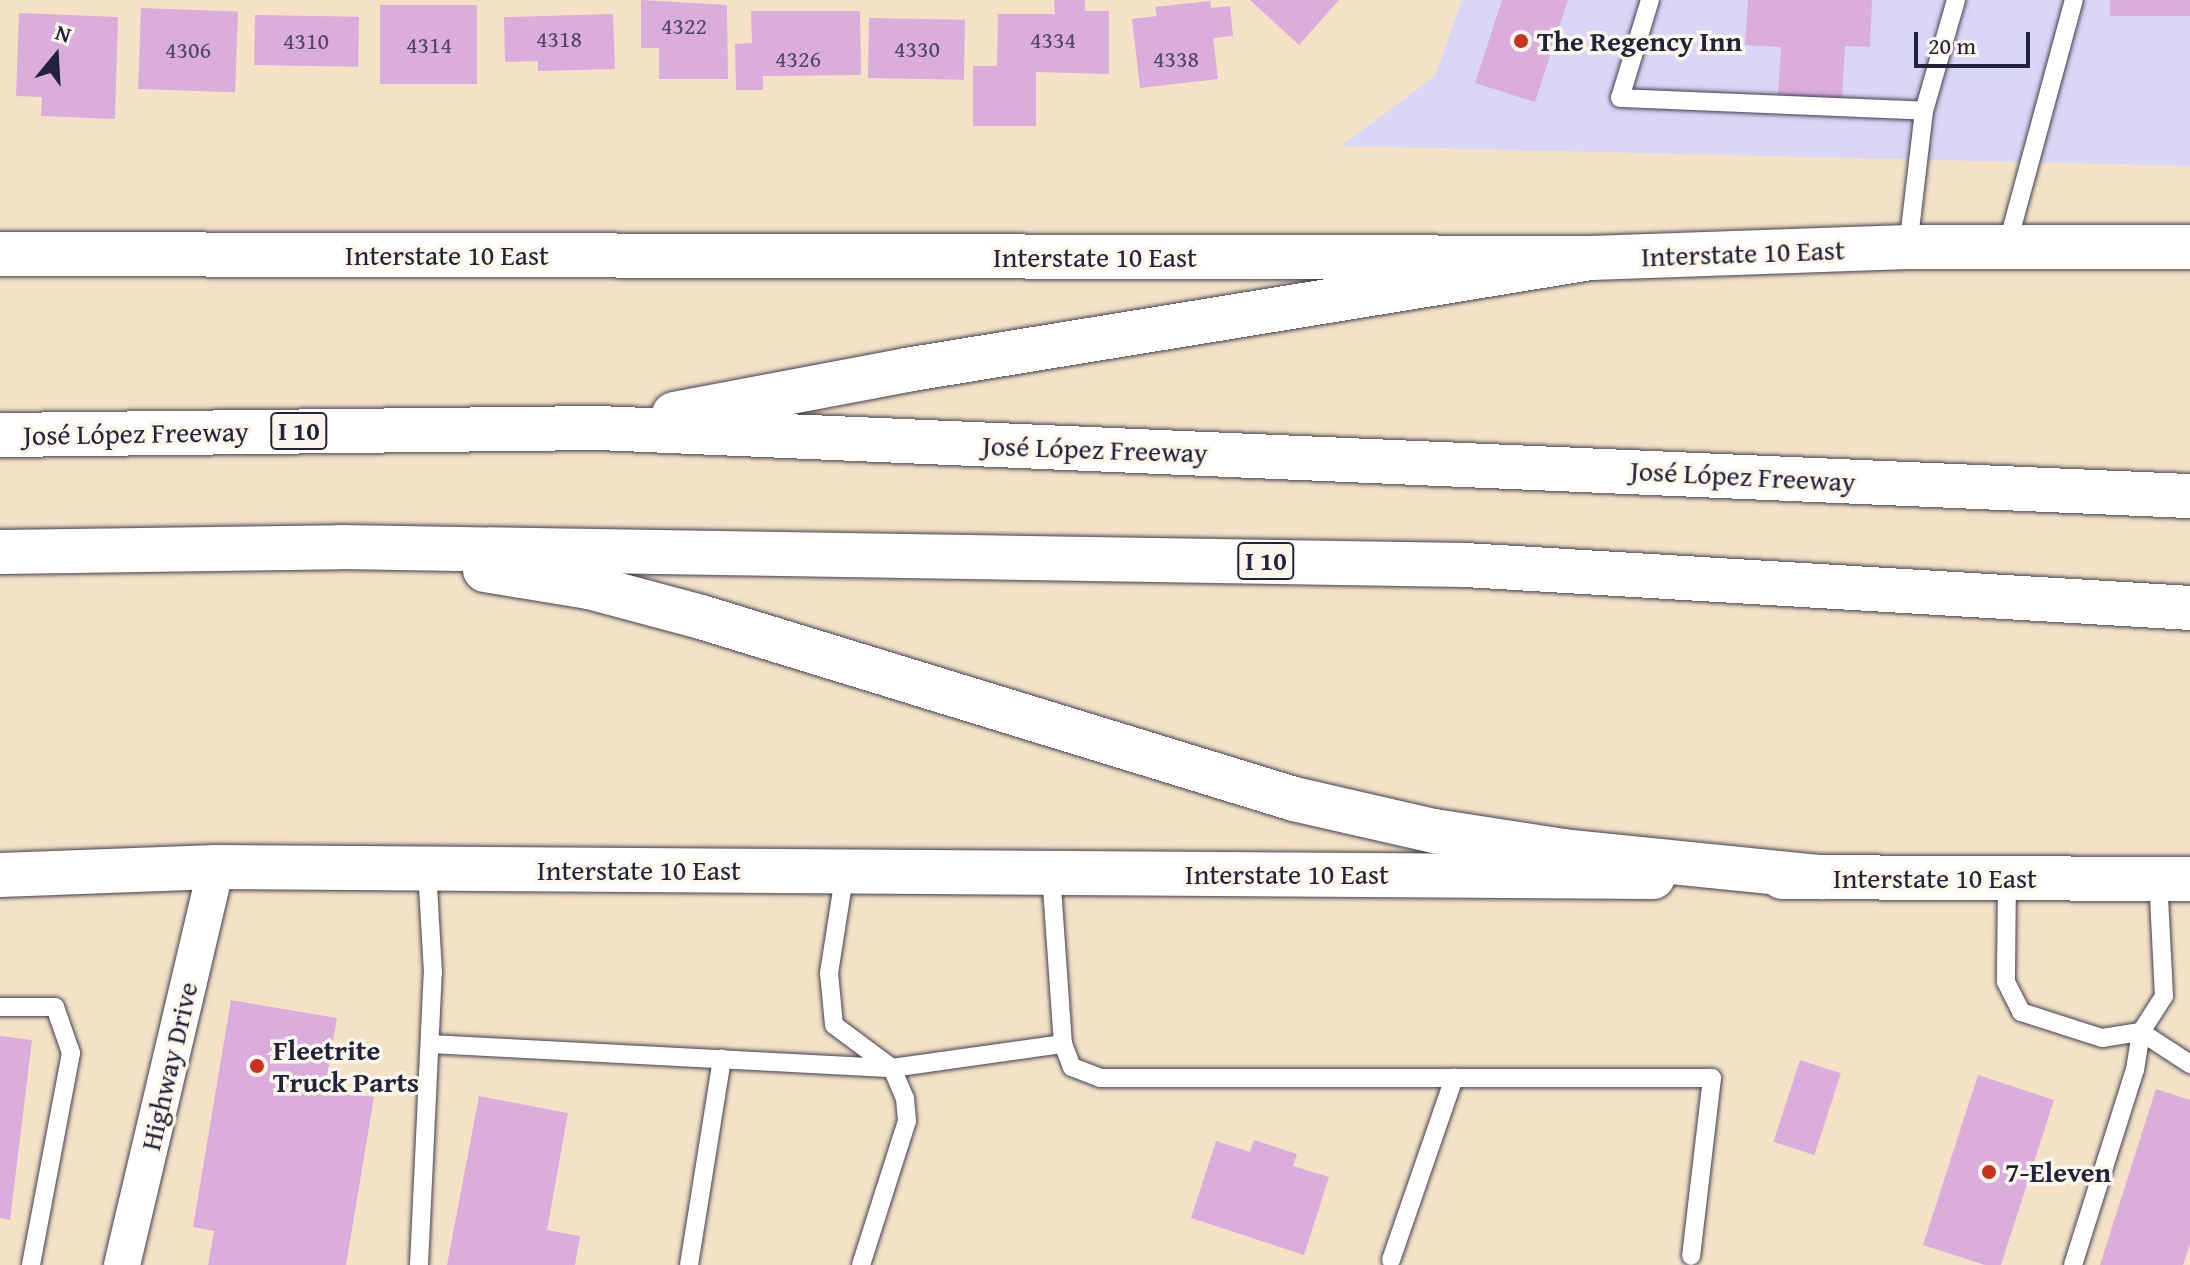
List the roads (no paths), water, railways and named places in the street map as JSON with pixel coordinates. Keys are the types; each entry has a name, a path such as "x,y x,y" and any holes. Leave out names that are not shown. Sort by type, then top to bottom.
{"main road":[{"name":"Interstate 10 East","path":"0,254 1591,258 1908,247 2190,247"},
{"path":"599,428 906,370 1591,258"},
{"name":"José López Freeway","path":"0,435 599,428 2190,496"},
{"path":"340,547 589,587 1325,806 1563,851 1821,877"},
{"name":"I 10","path":"0,552 340,547 1465,565 2190,608"},
{"name":"Interstate 10 East","path":"0,875 216,867 2174,879"}],"street":[{"name":"Highway Drive","path":"122,1265 216,867"}],"lane":[{"path":"1650,0 1620,98 1924,111"},
{"path":"1908,247 1924,111 1956,0"},
{"path":"2007,246 2074,0"},
{"path":"419,1265 433,973 427,868"},
{"path":"845,871 829,973 834,1025 892,1068 905,1098 907,1121 861,1265"},
{"path":"1051,873 1063,1044 1072,1067 1100,1078 1712,1078 1691,1256"},
{"path":"2007,878 2006,982 2021,1012 2102,1038 2141,1032 2190,1064"},
{"path":"2073,1265 2135,1070 2141,1032 2164,996 2174,879"},
{"path":"0,1007 55,1007 71,1053 31,1265"},
{"path":"430,1044 892,1068 1063,1044"},
{"path":"689,1265 722,1059"},
{"path":"1391,1260 1454,1078"}],"place":[{"name":"The Regency Inn","path":"1521,41"},
{"name":"Fleetrite Truck Parts","path":"257,1066"},
{"name":"7-Eleven","path":"1989,1172"}]}
